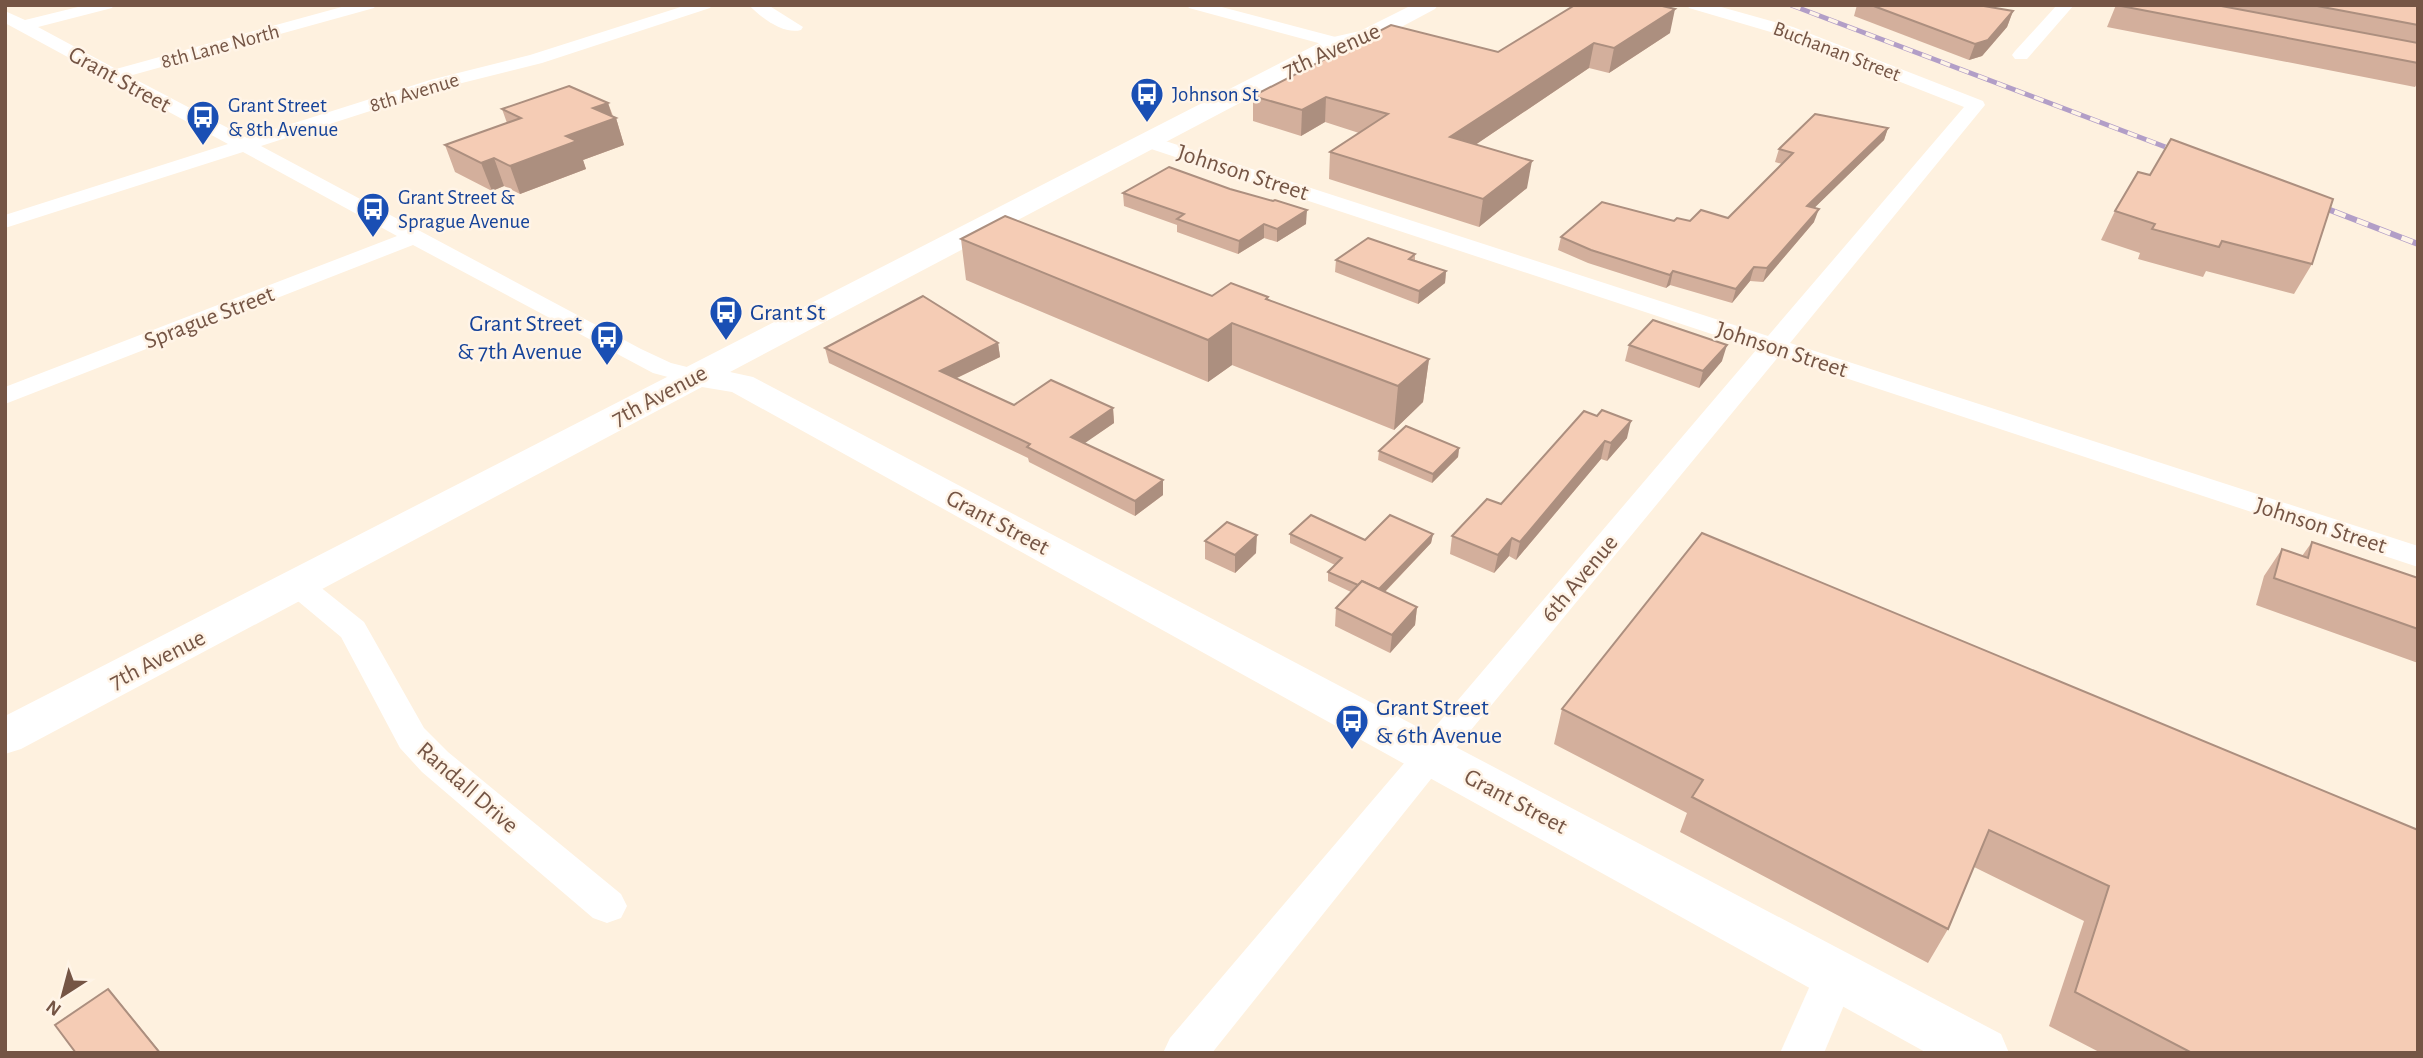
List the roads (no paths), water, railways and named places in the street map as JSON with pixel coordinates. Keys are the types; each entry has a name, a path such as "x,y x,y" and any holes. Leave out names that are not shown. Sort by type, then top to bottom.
{"street":[{"path":"23,26 106,5"},
{"name":"8th Lane North","path":"112,75 368,5"},
{"name":"8th Avenue","path":"5,222 436,84 536,59 704,5"},
{"path":"757,5 777,19 796,27"},
{"path":"1195,5 1337,43 1345,31 1392,5"},
{"name":"7th Avenue","path":"5,737 1146,141 1337,43 1367,36 1428,5"},
{"name":"Buchanan Street","path":"1695,5 1787,31 1976,106"},
{"path":"2021,55 2066,5"},
{"name":"Grant Street","path":"5,16 632,354 662,368 741,384 1981,1053"},
{"name":"6th Avenue","path":"1185,1053 1430,754 1976,106"},
{"name":"Johnson Street","path":"1146,141 2418,557"},
{"name":"Sprague Street","path":"5,396 414,237"},
{"name":"Randall Drive","path":"298,585 353,630 412,738 435,762 607,906"},
{"path":"1802,1053 1836,974"}],"railway":[{"path":"1791,5 2184,154"},
{"path":"2312,203 2418,244"}],"place":[{"name":"Johnson St","path":"1147,124"},
{"name":"Grant Street & 8th Avenue","path":"203,147"},
{"name":"Grant Street & Sprague Avenue","path":"373,239"},
{"name":"Grant St","path":"726,342"},
{"name":"Grant Street & 7th Avenue","path":"607,367"},
{"name":"Grant Street & 6th Avenue","path":"1352,751"}]}
